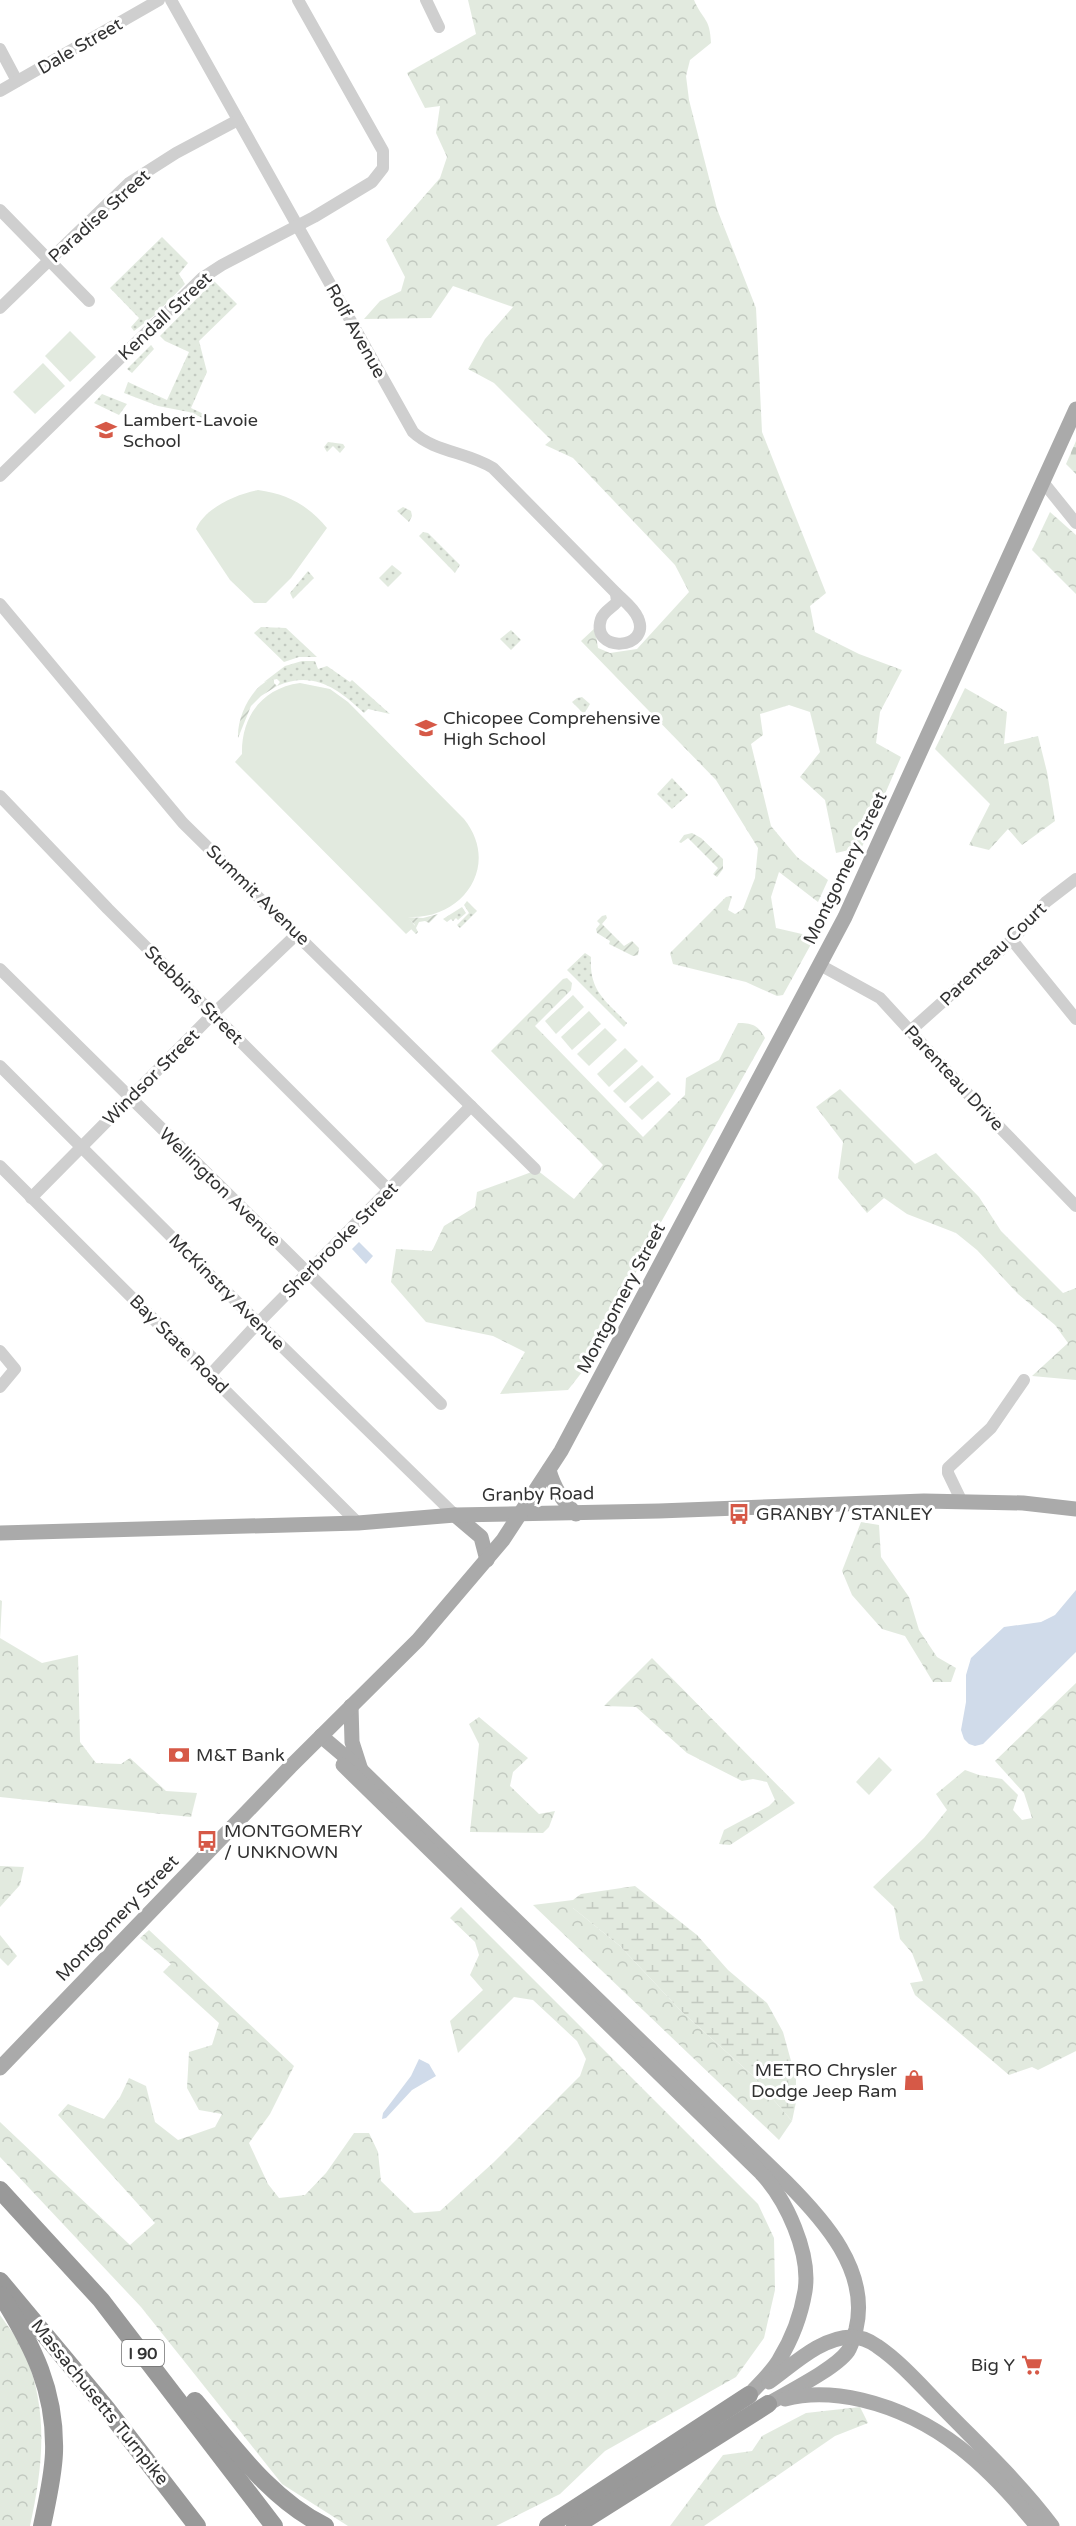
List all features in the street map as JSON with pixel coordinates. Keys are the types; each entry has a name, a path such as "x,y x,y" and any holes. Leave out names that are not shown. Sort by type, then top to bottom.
{"highway":[{"name":"I 90","path":"0,2190 101,2300 274,2526"},
{"name":"Massachusetts Turnpike","path":"0,2281 106,2408 197,2526"},
{"path":"0,2293 36,2355 47,2387 54,2428 54,2456 42,2526"},
{"path":"101,2300 171,2374 258,2475 288,2503 325,2526"},
{"path":"548,2526 749,2395"},
{"path":"575,2526 768,2404"}],"main road":[{"name":"Montgomery Street","path":"0,2068 321,1736 418,1640 487,1560 549,1470 649,1288 845,917 1076,409"},
{"path":"549,1470 553,1486 563,1502 576,1514"},
{"name":"Granby Road","path":"0,1533 358,1523 455,1515 576,1514 924,1501 1023,1503 1076,1509"},
{"path":"455,1515 481,1537 487,1560"},
{"path":"351,1706 352,1742 361,1770"},
{"path":"321,1736 361,1770 818,2214 834,2237 847,2261 855,2286 859,2316 854,2337 848,2351 837,2361 768,2404"},
{"path":"321,1736 347,1771 761,2173 782,2200 795,2228 802,2256 806,2289 797,2324 779,2362 749,2395"},
{"path":"749,2395 823,2344 854,2337 877,2345 996,2461 1033,2501 1052,2526"},
{"path":"768,2404 804,2394 841,2395 878,2404 915,2417 949,2438 981,2465 1011,2495 1037,2526"}],"street":[{"name":"Dale Street","path":"0,91 159,0"},
{"name":"Rolf Avenue","path":"171,0 413,432 424,441 478,459 492,468 616,593"},
{"name":"Kendall Street","path":"0,476 202,278 365,187 379,176 383,169 384,157 376,138 298,0"},
{"path":"426,0 439,27"},
{"path":"0,49 17,81"},
{"name":"Paradise Street","path":"0,308 112,198 145,171 238,120"},
{"path":"0,210 88,301"},
{"path":"1043,482 1076,523"},
{"name":"Summit Avenue","path":"0,604 183,823 535,1169"},
{"name":"Stebbins Street","path":"0,796 390,1191"},
{"name":"Parenteau Court","path":"910,1031 1012,940 1046,902 1076,879"},
{"name":"Windsor Street","path":"32,1197 213,1014 297,934"},
{"path":"1012,940 1076,1019"},
{"name":"Parenteau Drive","path":"820,965 876,994 978,1106 1076,1206"},
{"name":"Wellington Avenue","path":"0,969 441,1404"},
{"name":"McKinstry Avenue","path":"0,1066 455,1515"},
{"name":"Sherbrooke Street","path":"210,1375 471,1106"},
{"name":"Bay State Road","path":"0,1166 358,1523"},
{"path":"0,1351 15,1369 0,1387"},
{"path":"962,1502 948,1473 948,1468 991,1428 1024,1380"}],"green space":[{"path":"468,0 694,0 709,28 711,43 690,60 686,76 689,100 717,209 756,308 762,432 826,593 810,606 815,632 859,654 902,670 880,712 876,743 901,757 862,847 836,853 825,800 800,777 820,752 810,712 789,705 760,714 763,735 751,744 771,826 797,857 828,880 818,902 779,872 771,897 776,928 815,937 783,995 777,996 746,982 673,964 670,953 726,897 732,896 728,910 735,914 743,909 755,878 758,848 716,780 581,641 595,628 598,648 610,653 637,649 689,592 675,565 573,458 545,445 551,440 494,383 468,369 485,339 513,307 453,286 431,318 364,319 380,301 401,291 405,277 386,240 440,178 447,157 436,133 440,106 425,108 407,73 476,34"},
{"path":"162,237 188,263 179,274 185,284 155,315 134,331 131,327 139,318 110,288"},
{"path":"214,281 237,304 199,341 207,372 191,408 208,416 210,421 189,412 158,406 124,393 128,382 167,400 189,352 165,341 160,336"},
{"path":"70,331 96,357 70,382 45,356"},
{"path":"151,345 154,349 132,373 127,369"},
{"path":"43,363 65,386 35,414 13,392"},
{"path":"102,394 127,404 119,415 94,403"},
{"path":"1076,441 1076,474 1066,464"},
{"path":"328,442 343,444 345,447 340,453 333,446 327,452 324,447"},
{"path":"258,490 278,494 296,502 312,513 327,528 291,578 266,603 254,603 230,580 196,529 200,521 214,508 240,495"},
{"path":"403,507 411,511 412,516 409,522 397,511"},
{"path":"1050,512 1076,535 1076,594 1032,550"},
{"path":"423,532 428,533 460,565 455,573 419,536"},
{"path":"392,565 402,573 388,587 379,578"},
{"path":"308,571 314,578 293,599 290,593"},
{"path":"261,627 286,628 317,657 299,657 284,662 254,633"},
{"path":"511,630 521,640 511,650 500,639"},
{"path":"302,661 315,661 318,669 327,666 350,682 352,680 390,714 368,709 364,713 345,696 325,684 314,681 303,680 277,686 280,682 277,679 264,682 285,666"},
{"path":"269,680 274,680 277,686 261,696 251,706 238,738 242,713 246,705 256,690"},
{"path":"300,683 330,689 348,702 464,819 474,837 479,854 477,871 470,886 460,899 445,909 428,916 408,917 415,926 406,934 235,762 242,754 245,728 256,707 275,691"},
{"path":"965,688 1007,712 1004,744 1038,736 1055,821 1022,845 1008,829 989,850 969,845 990,804 935,749"},
{"path":"582,697 590,704 584,714 572,702"},
{"path":"672,778 688,795 672,809 657,794"},
{"path":"692,833 701,838 723,859 723,869 717,877 713,874 718,868 688,838 679,842 684,835"},
{"path":"467,901 477,911 460,928 457,925 469,913 464,905"},
{"path":"462,907 466,913 458,920 456,918 447,922 443,919"},
{"path":"438,914 429,923 419,922 416,934 411,929 415,925 407,917 423,918"},
{"path":"606,915 607,918 602,924 624,946 632,941 639,948 638,955 633,956 609,944 610,941 597,933 596,929 600,924 597,921"},
{"path":"585,953 591,957 591,969 596,987 605,1001 627,1023 624,1027 567,970"},
{"path":"567,978 572,983 571,990 535,1026 643,1137 685,1095 686,1078 719,1060 738,1023 754,1026 765,1038 660,1224 593,1358 568,1390 500,1394 525,1352 493,1336 426,1322 391,1282 396,1249 432,1251 444,1226 475,1207 477,1192 537,1170 574,1199 603,1165 491,1051 563,979"},
{"path":"573,995 584,1007 556,1034 545,1021"},
{"path":"589,1011 601,1024 572,1050 561,1037"},
{"path":"605,1028 617,1040 589,1066 577,1054"},
{"path":"625,1048 638,1061 609,1087 597,1074"},
{"path":"642,1065 654,1077 625,1103 613,1091"},
{"path":"658,1081 671,1094 642,1120 629,1107"},
{"path":"840,1089 915,1164 936,1153 979,1197 1001,1231 1063,1293 1076,1288 1076,1380 1032,1376 1068,1343 1055,1325 1018,1294 977,1250 956,1233 907,1214 884,1198 867,1213 838,1178 843,1142 816,1107"},
{"path":"861,1522 879,1525 881,1557 909,1597 919,1630 937,1657 956,1668 951,1682 933,1682 905,1636 882,1629 852,1595 842,1571"},
{"path":"0,1600 2,1601 0,1638"},
{"path":"0,1638 42,1663 78,1655 80,1742 96,1763 121,1764 130,1758 166,1791 197,1793 191,1817 0,1797"},
{"path":"652,1658 795,1803 730,1845 719,1844 724,1830 769,1806 775,1800 767,1782 753,1779 742,1781 687,1753 636,1707 604,1706"},
{"path":"1076,1683 1076,2051 1038,2070 1032,2067 1009,2075 915,1995 910,1983 923,1981 912,1953 900,1939 894,1907 873,1887 924,1838 947,1810 936,1794 965,1770 1002,1779 1018,1795 1013,1810 1022,1820 1032,1818 1024,1793 995,1761"},
{"path":"479,1717 528,1758 513,1772 510,1786 539,1814 555,1811 549,1827 543,1833 470,1832 479,1744 469,1724"},
{"path":"879,1757 892,1770 869,1795 856,1782"},
{"path":"0,1866 24,1867 20,1885 0,1907"},
{"path":"635,1886 697,1935 728,1970 767,2003 783,2032 796,2079 796,2102 792,2121 752,2075 681,2011 620,1946 573,1908 573,1900 581,1894"},
{"path":"573,1900 573,1908 620,1946 681,2011 752,2075 792,2121 779,2140 533,1905"},
{"path":"461,1907 758,2204 774,2238 775,2290 764,2338 736,2377 605,2451 560,2494 496,2526 348,2526 282,2484 141,2307 0,2157 0,2122 130,2245 155,2223 58,2115 68,2104 104,2119 120,2097 129,2078 146,2086 155,2122 178,2140 215,2127 222,2114 199,2110 187,2088 189,2052 212,2045 219,2023 163,1972 171,1964 140,1938 149,1930 294,2066 270,2114 249,2143 268,2184 279,2198 305,2195 326,2173 354,2133 369,2133 378,2152 381,2181 414,2213 440,2211 494,2162 580,2076 586,2059 577,2041 533,2000 514,1997 458,2053 450,2021 483,1990 470,1975 479,1955 475,1942 450,1918"},
{"path":"0,1935 17,1956 8,1966 0,1958"},
{"path":"0,2315 23,2349 33,2375 41,2418 38,2482 30,2526 0,2526"},
{"path":"860,2407 868,2423 835,2436 704,2526 670,2526 723,2455 752,2451 762,2436 806,2413"}],"water":[{"path":"359,1242 373,1256 366,1264 352,1249"},
{"path":"1076,1590 1076,1652 983,1744 975,1746 969,1744 964,1739 961,1730 966,1702 966,1675 971,1658 1004,1627 1041,1622 1055,1615"},
{"path":"419,2059 429,2064 436,2076 412,2090 386,2118 382,2119 383,2113 411,2076"}],"place":[{"name":"Lambert-Lavoie School","path":"106,430"},
{"name":"Chicopee Comprehensive High School","path":"426,728"},
{"name":"GRANBY / STANLEY","path":"739,1514"},
{"name":"M&T Bank","path":"179,1755"},
{"name":"MONTGOMERY / UNKNOWN","path":"207,1841"},
{"name":"METRO Chrysler Dodge Jeep Ram","path":"914,2080"},
{"name":"Big Y","path":"1032,2365"}]}
